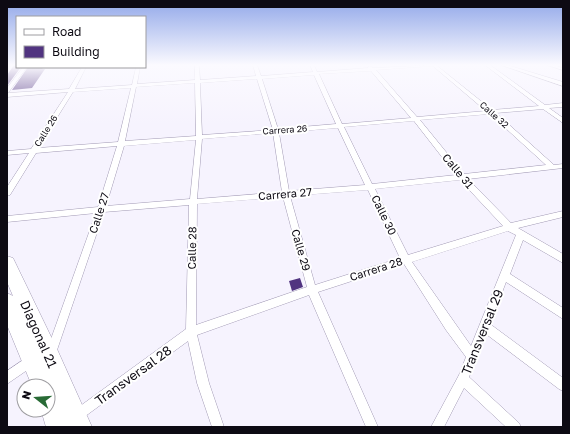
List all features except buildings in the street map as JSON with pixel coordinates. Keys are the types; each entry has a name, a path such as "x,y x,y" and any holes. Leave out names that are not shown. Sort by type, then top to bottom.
{"highway":[{"name":"Diagonal 21","path":"7,264 41,358 71,424"},
{"name":"Diagonal 21","path":"7,303 41,358 42,378"},
{"path":"56,406 71,424"}],"street":[{"name":"Calle 26","path":"7,193 74,85"},
{"path":"7,96 156,85"},
{"name":"Calle 28","path":"198,85 199,137 193,203 191,332 203,383 218,427"},
{"name":"Calle 29","path":"262,85 276,131 286,194 312,290 372,427"},
{"name":"Calle 30","path":"322,85 340,126 406,260 472,356"},
{"name":"Calle 31","path":"386,85 415,118 461,176 509,227 563,259"},
{"name":"Calle 32","path":"458,85 490,111 552,167"},
{"path":"515,85 563,121"},
{"name":"Calle 27","path":"41,358 101,209 121,144 133,87"},
{"name":"Carrera 26","path":"7,153 340,126 563,105"},
{"name":"Carrera 27","path":"7,219 101,209 193,203 370,187 563,166"},
{"name":"Carrera 28","path":"191,332 312,290 509,227 562,215"},
{"name":"Transversal 29","path":"437,427 463,379 521,234"},
{"path":"505,276 563,314"},
{"path":"484,326 563,385"},
{"name":"Transversal 28","path":"71,424 191,332"},
{"path":"7,378 41,358"},
{"path":"463,379 515,427"}]}
